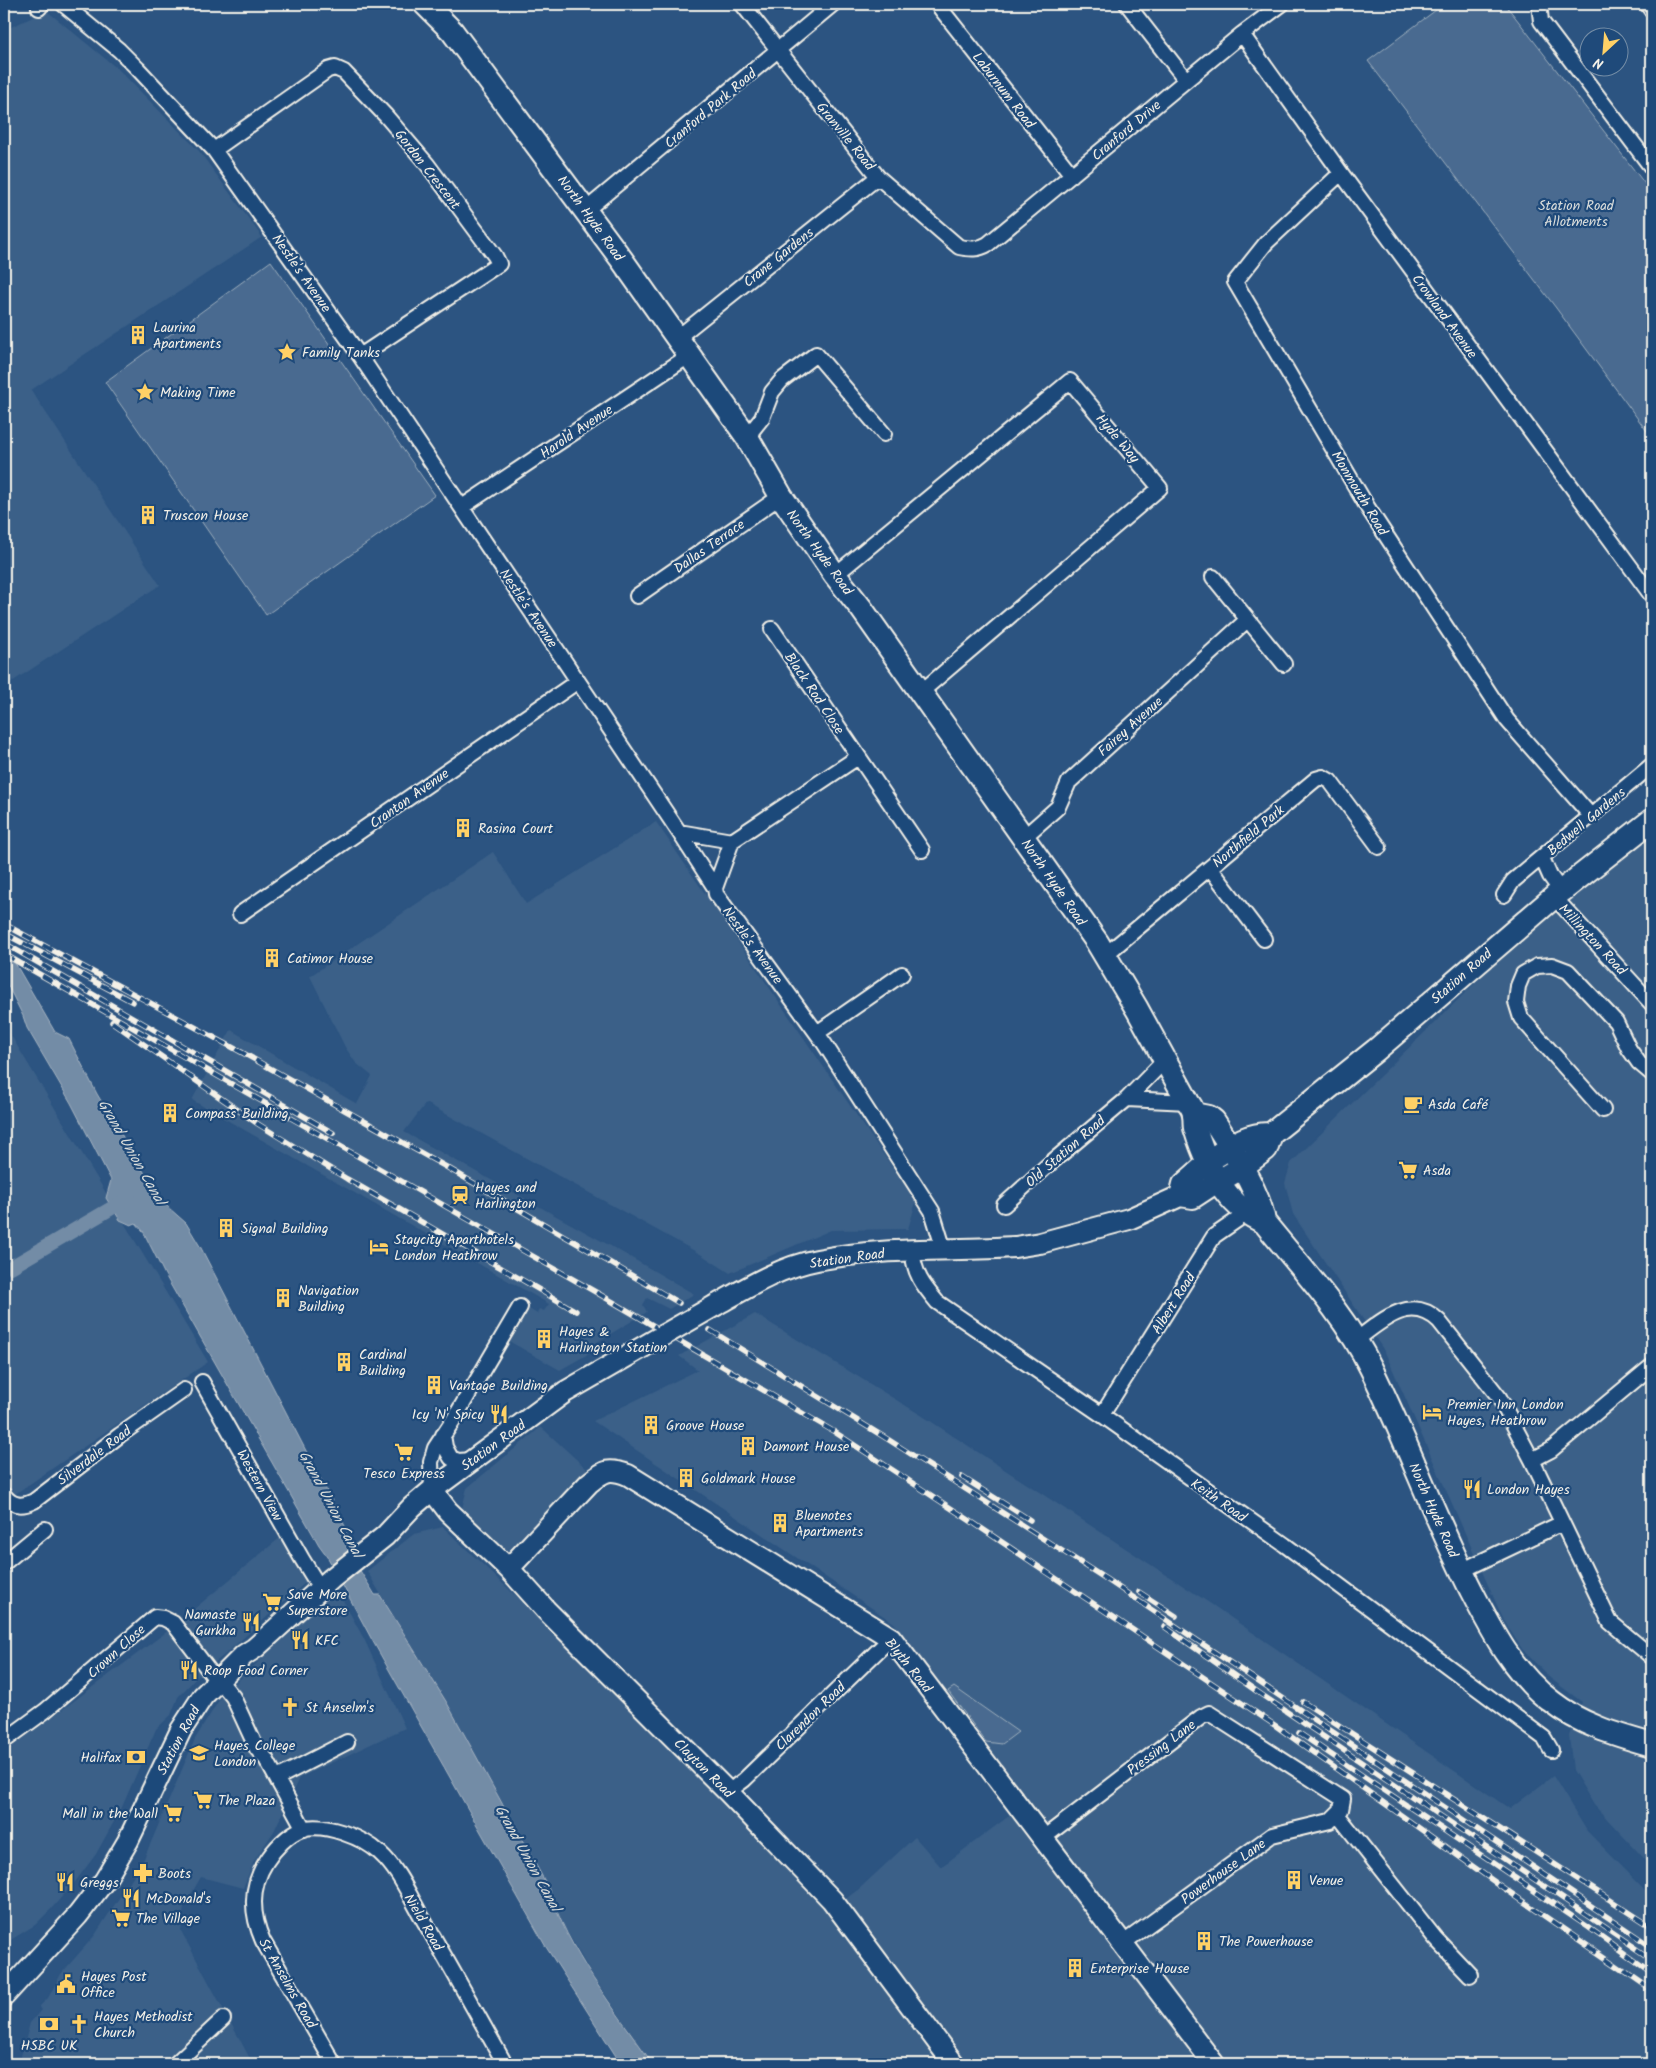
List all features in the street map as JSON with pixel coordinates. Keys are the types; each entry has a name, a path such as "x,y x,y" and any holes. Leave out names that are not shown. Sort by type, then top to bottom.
{"main road":[{"name":"North Hyde Road","path":"426,4 452,31 586,210 747,437 781,496 835,575 861,608 1023,838 1104,956 1165,1060 1191,1108 1194,1127 1213,1172 1228,1196 1257,1213"},
{"name":"Station Road","path":"1213,1172 1241,1168 1268,1146 1271,1134 1376,1050 1557,894 1652,820"},
{"name":"North Hyde Road","path":"1191,1108 1213,1119 1241,1168 1257,1213 1309,1278 1355,1341 1370,1367 1461,1571 1490,1628 1504,1650 1534,1686 1566,1712 1591,1725 1652,1745"},
{"name":"Station Road","path":"1213,1172 1229,1146 1256,1134 1271,1134"}],"street":[{"name":"Nestle's Avenue","path":"63,4 138,69 214,150 360,356 679,832 715,888 716,894 817,1033 932,1211 944,1250"},
{"name":"Granville Road","path":"742,4 878,176 959,247 969,249"},
{"name":"Cranford Park Road","path":"586,210 833,4"},
{"name":"Laburnum Road","path":"937,4 1072,175"},
{"path":"1128,4 1186,80"},
{"name":"Cranford Drive","path":"969,249 980,249 988,244 1242,34 1282,4"},
{"path":"1539,4 1541,21 1652,168"},
{"path":"1647,4 1652,11"},
{"name":"Crowland Avenue","path":"1242,34 1341,173 1652,596"},
{"name":"Gordon Crescent","path":"214,150 328,70 335,68 344,72 386,116 427,164 495,256 499,264 360,356"},
{"name":"Monmouth Road","path":"1341,173 1266,243 1235,282 1368,508 1507,720 1591,816"},
{"name":"Crane Gardens","path":"683,347 878,176"},
{"name":"Harold Avenue","path":"462,507 683,347"},
{"path":"747,437 762,418 772,392 782,380 816,354 884,434"},
{"name":"Hyde Way","path":"835,575 1070,381 1160,488 921,692"},
{"name":"Dallas Terrace","path":"637,596 781,496"},
{"path":"1212,577 1284,664"},
{"name":"Fairey Avenue","path":"1023,838 1058,807 1069,782 1246,620"},
{"name":"Black Rod Close","path":"772,629 922,850"},
{"name":"Cranton Avenue","path":"240,914 578,681"},
{"path":"715,888 732,842 858,757"},
{"name":"Bedwell Gardens","path":"1504,894 1513,881 1652,765"},
{"name":"Northfield Park","path":"1104,956 1316,779 1323,777 1330,781 1380,847"},
{"path":"679,832 732,842"},
{"name":"Bedwell Gardens","path":"1542,858 1557,894"},
{"path":"1210,868 1264,939"},
{"name":"Millington Road","path":"1557,894 1652,1004"},
{"path":"1603,1110 1520,1018 1516,1002 1518,986 1524,974 1537,966 1552,965 1568,971 1616,1022 1638,1064 1652,1074"},
{"path":"817,1033 902,974"},
{"name":"Old Station Road","path":"1004,1205 1127,1099 1165,1060"},
{"path":"1127,1099 1191,1108"},
{"name":"Station Road","path":"4,1996 78,1916 105,1880 128,1841 181,1730 197,1704 218,1681 326,1583 385,1536 412,1507 432,1490 574,1386 765,1278 788,1268 816,1260 840,1257 912,1251 1015,1247 1040,1243 1129,1219 1180,1196 1183,1184 1213,1172"},
{"name":"Albert Road","path":"1102,1415 1214,1236 1257,1213"},
{"name":"Keith Road","path":"912,1251 914,1269 920,1282 937,1302 1102,1415 1300,1556 1549,1739"},
{"path":"432,1490 430,1462 435,1448 520,1307"},
{"path":"1355,1341 1399,1312 1413,1308 1421,1309 1433,1315 1493,1388 1532,1460 1610,1622 1652,1657"},
{"path":"1532,1460 1551,1450 1652,1366"},
{"name":"Western View","path":"202,1382 302,1559 326,1583"},
{"name":"Silverdale Road","path":"4,1495 14,1504 24,1506 34,1501 120,1435 184,1390"},
{"path":"443,1435 445,1447 451,1458 458,1461 472,1460"},
{"name":"Blyth Road","path":"510,1570 513,1564 589,1483 602,1473 614,1470 628,1475 891,1638 1214,2064"},
{"name":"Clayton Road","path":"432,1490 448,1511 510,1570 546,1610 728,1792 832,1900 954,2064"},
{"path":"1461,1571 1562,1523"},
{"path":"4,1563 45,1529"},
{"name":"Crown Close","path":"8,1738 53,1705 155,1617 173,1622 218,1681"},
{"name":"Clarendon Road","path":"728,1792 744,1780 891,1638"},
{"path":"218,1681 233,1697 257,1749 266,1759 304,1829"},
{"name":"Pressing Lane","path":"1042,1839 1201,1716 1210,1714 1343,1799 1341,1810 1337,1814"},
{"path":"277,1778 347,1742"},
{"path":"1337,1814 1435,1938 1470,1975"},
{"name":"Powerhouse Lane","path":"1122,1944 1272,1835 1330,1821 1337,1814"},
{"name":"St Anselms Road","path":"304,1829 280,1845 265,1864 256,1884 253,1909 258,1931 263,1941 334,2064"},
{"name":"Nield Road","path":"304,1829 324,1829 354,1836 384,1856 506,2064"},
{"path":"175,2064 222,2019"}],"shaded area":[{"path":"47,11 119,70 199,151 262,237 31,390 160,585 4,687 4,30"},
{"path":"656,822 916,1202 908,1229 831,1230 730,1273 702,1255 426,1103 404,1132 694,1294 669,1309 647,1298 643,1305 647,1312 592,1345 597,1349 560,1370 507,1340 526,1307 537,1314 539,1309 544,1311 549,1304 192,1100 231,1030 357,1104 372,1076 356,1063 345,1047 310,976 493,852 526,904"},
{"path":"1652,831 1652,1867 1594,1805 1573,1770 1569,1736 1582,1702 1550,1678 1522,1649 1504,1621 1385,1352 1293,1214 1285,1183 1291,1163 1550,910"},
{"path":"4,1024 208,1362 15,1494 4,1477"},
{"path":"755,1314 921,1415 1211,1604 1510,1809 1553,1776 1587,1831 1652,1897 1652,2064 652,2063 594,1978 556,1912 548,1887 447,1703 367,1571 414,1534 443,1527 798,1863 832,1909 859,1889 915,1837 941,1867 1029,1801 894,1623 593,1421 698,1370 679,1356"},
{"path":"541,1427 589,1471 506,1552 462,1509 467,1488"},
{"path":"281,1537 306,1582 198,1676 178,1697 171,1715 156,1729 122,1807 96,1854 75,1882 35,1925 4,1944 4,1753 165,1633"},
{"path":"338,1591 365,1641 405,1728 299,1778 274,1831 254,1861 243,1888 201,1877 184,1906 181,1931 253,2064 22,2064 21,2056 30,2023 41,2010 39,2007 48,1998 61,1974 95,1935 143,1861 195,1739 221,1697 318,1605"}],"green space":[{"name":"Station Road Allotments","path":"1444,4 1505,4 1652,193 1652,438 1556,308 1368,61"},
{"path":"271,261 435,495 266,615 105,382"},
{"path":"954,1687 1018,1732 1002,1744 986,1742 948,1691"}],"water":[{"name":"Grand Union Canal","path":"4,944 55,1032 69,1039 97,1094 156,1192 169,1208 186,1223 201,1248 346,1528 349,1546 360,1571 375,1595 380,1595 447,1703 548,1887 567,1934 593,1978 652,2063 656,2064 621,2064 546,1947 371,1638 327,1556 165,1275 143,1231 136,1223 131,1225 120,1220 106,1198 111,1180 71,1103 27,1028 4,978"}],"waterway":[{"path":"11,1267 129,1198"}],"railway":[{"path":"4,924 243,1053 448,1168 679,1303"},
{"path":"4,933 133,1002"},
{"path":"4,943 333,1133"},
{"path":"4,954 613,1302 833,1431 1276,1726 1492,1880 1652,1990"},
{"path":"112,1022 258,1124 347,1179 576,1311"},
{"path":"710,1330 889,1440 1106,1579 1652,1947"},
{"path":"962,1477 1030,1520"},
{"path":"1139,1592 1176,1616"},
{"path":"1165,1627 1262,1695 1652,1959"},
{"path":"1303,1702 1652,1927"},
{"path":"1299,1733 1588,1927 1652,1973"}],"place":[{"name":"Laurina Apartments","path":"138,335"},
{"name":"Family Tanks","path":"287,352"},
{"name":"Making Time","path":"145,392"},
{"name":"Truscon House","path":"148,515"},
{"name":"Rasina Court","path":"463,828"},
{"name":"Catimor House","path":"272,958"},
{"name":"Asda Café","path":"1413,1104"},
{"name":"Compass Building","path":"170,1113"},
{"name":"Asda","path":"1408,1170"},
{"name":"Hayes and Harlington","path":"460,1195"},
{"name":"Signal Building","path":"226,1228"},
{"name":"Staycity Aparthotels London Heathrow","path":"379,1247"},
{"name":"Navigation Building","path":"283,1298"},
{"name":"Hayes & Harlington Station","path":"544,1339"},
{"name":"Cardinal Building","path":"344,1362"},
{"name":"Vantage Building","path":"434,1385"},
{"name":"Premier Inn London Hayes, Heathrow","path":"1432,1412"},
{"name":"Icy 'N' Spicy","path":"499,1414"},
{"name":"Groove House","path":"651,1425"},
{"name":"Damont House","path":"748,1446"},
{"name":"Tesco Express","path":"404,1452"},
{"name":"Goldmark House","path":"686,1478"},
{"name":"London Hayes","path":"1472,1489"},
{"name":"Bluenotes Apartments","path":"780,1523"},
{"name":"Save More Superstore","path":"272,1602"},
{"name":"Namaste Gurkha","path":"251,1622"},
{"name":"KFC","path":"300,1640"},
{"name":"Roop Food Corner","path":"189,1670"},
{"name":"St Anselm's","path":"290,1707"},
{"name":"Hayes College London","path":"199,1753"},
{"name":"Halifax","path":"136,1757"},
{"name":"The Plaza","path":"203,1800"},
{"name":"Mall in the Wall","path":"173,1813"},
{"name":"Boots","path":"143,1873"},
{"name":"Venue","path":"1294,1880"},
{"name":"Greggs","path":"65,1882"},
{"name":"McDonald's","path":"131,1898"},
{"name":"The Village","path":"121,1918"},
{"name":"The Powerhouse","path":"1204,1941"},
{"name":"Enterprise House","path":"1075,1968"},
{"name":"Hayes Post Office","path":"66,1984"},
{"name":"HSBC UK","path":"49,2024"},
{"name":"Hayes Methodist Church","path":"79,2024"}]}
